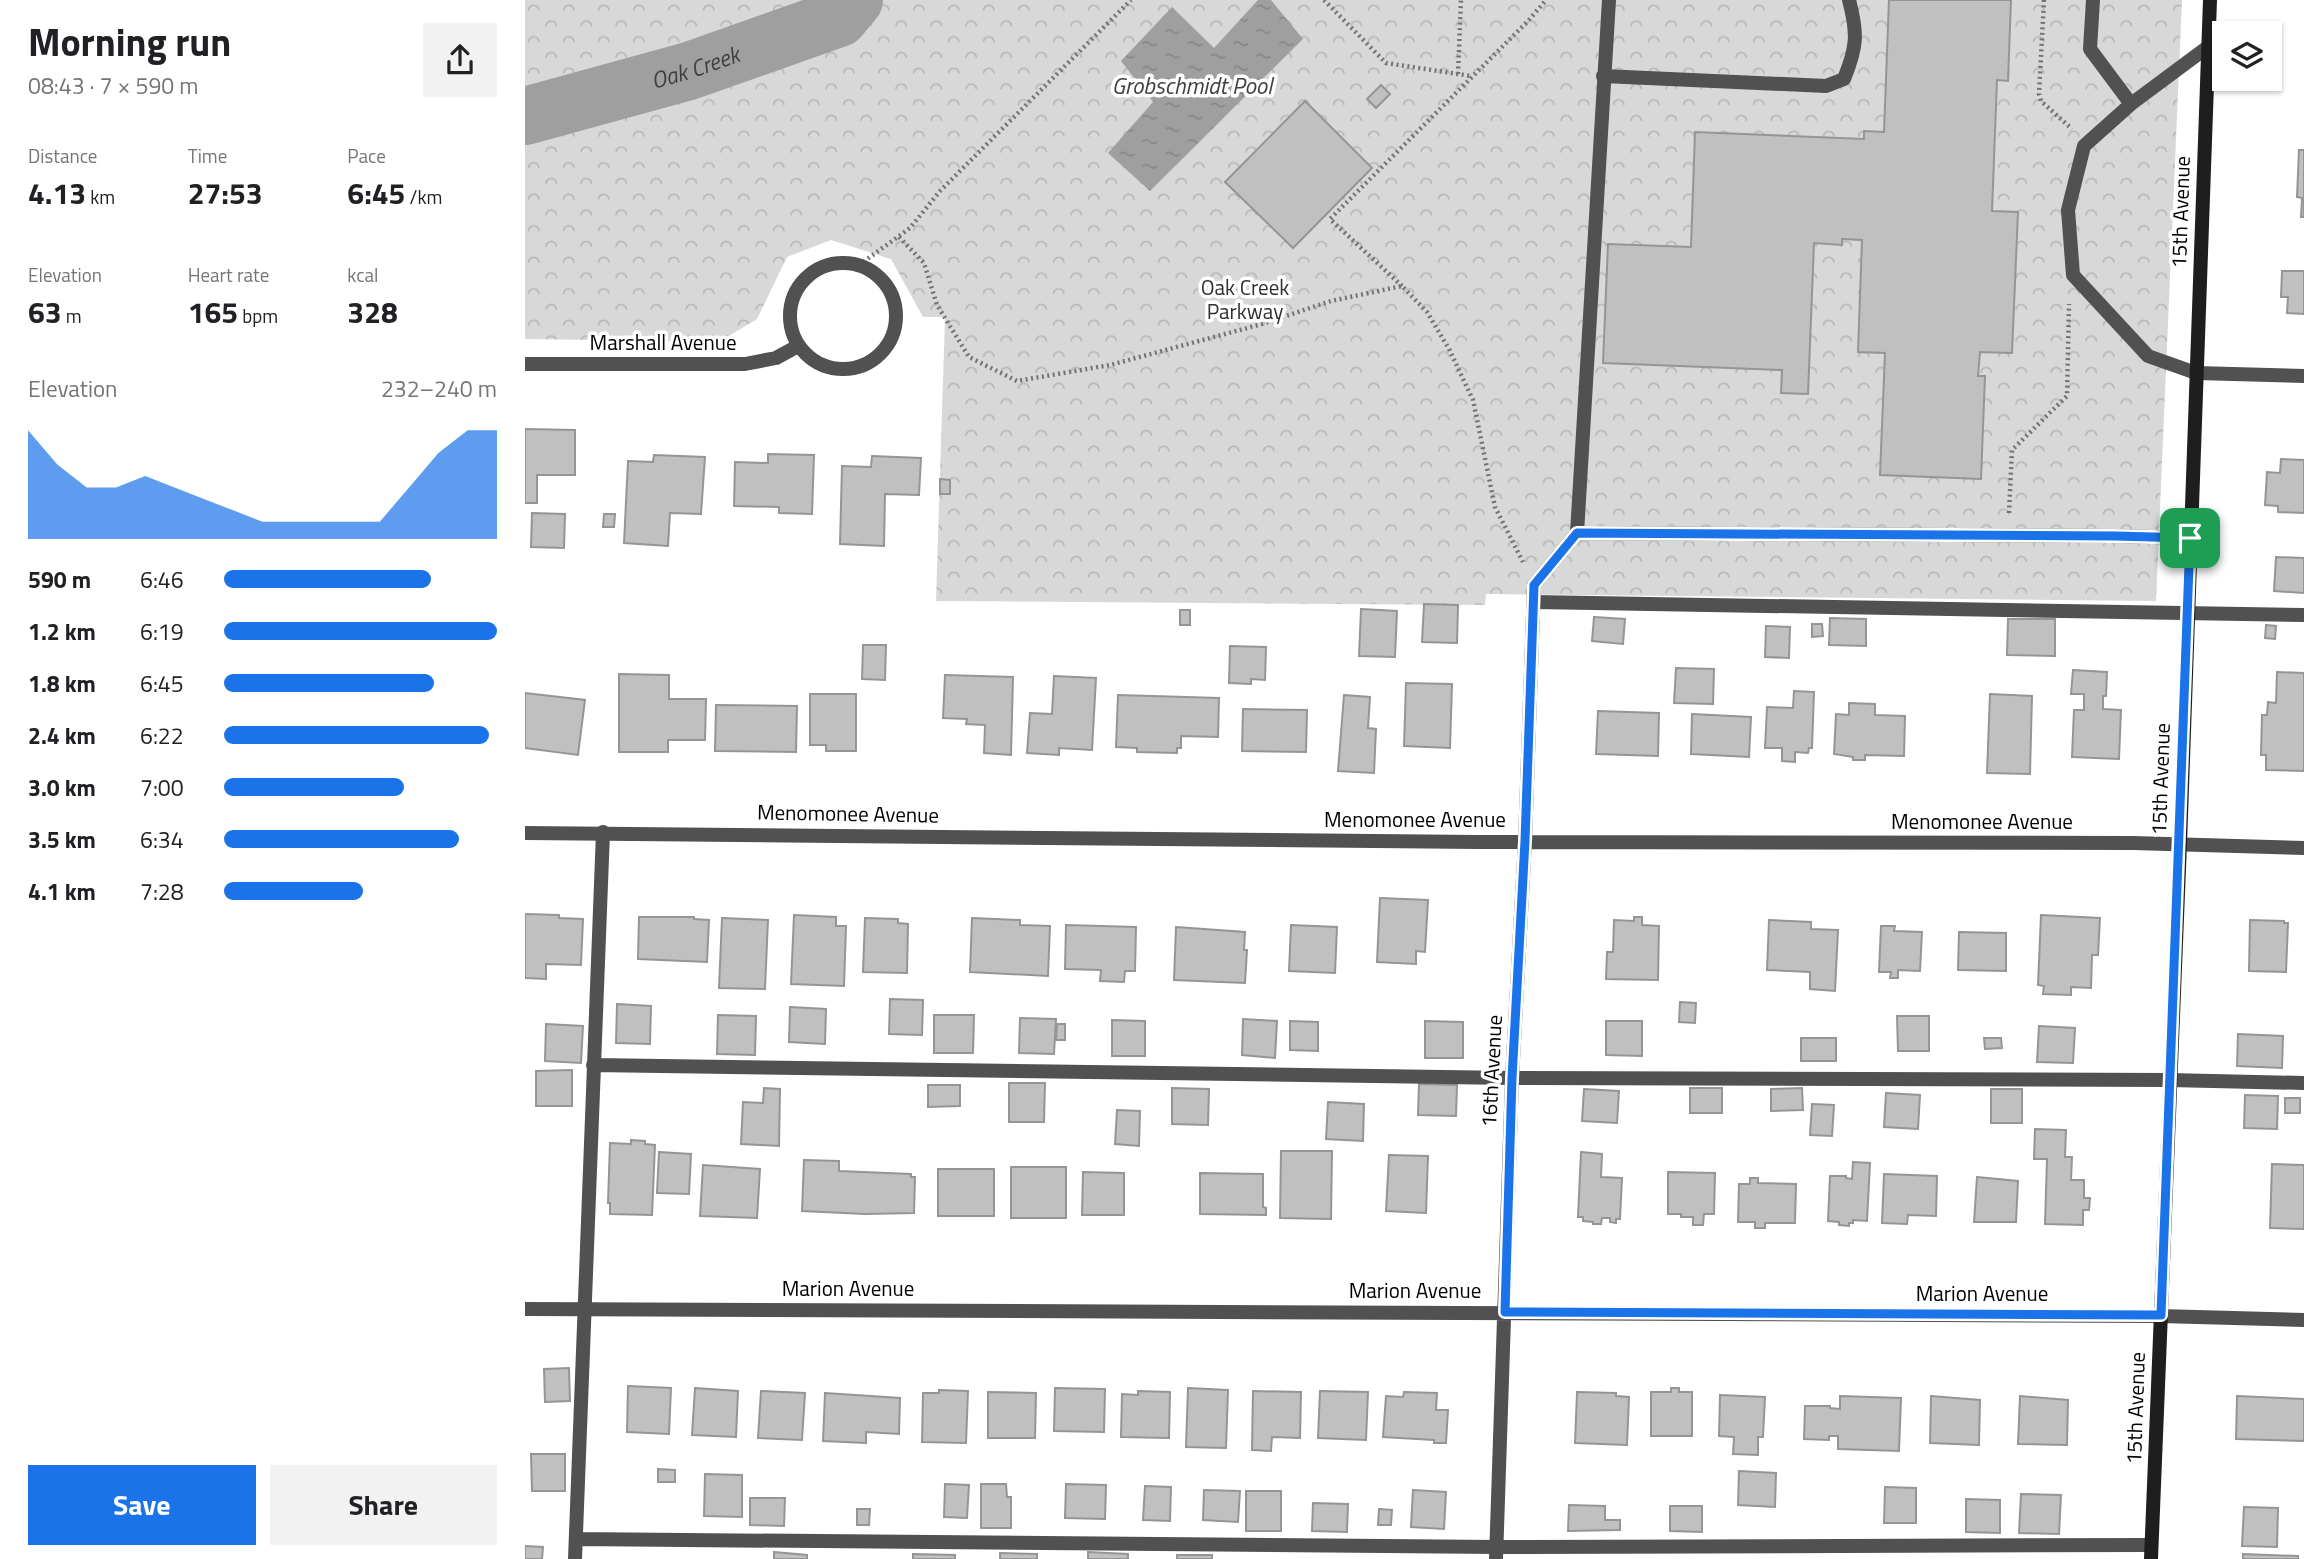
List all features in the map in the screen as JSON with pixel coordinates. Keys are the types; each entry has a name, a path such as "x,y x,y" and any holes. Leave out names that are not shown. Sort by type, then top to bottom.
{"street":[{"path":"1534,585 1577,533 1609,0"},
{"path":"1603,76 1826,86 1844,79 1854,52 1854,20 1849,0"},
{"path":"2092,0 2089,49 2131,103"},
{"name":"15th Avenue","path":"2151,1552 2210,0"},
{"path":"2209,46 2131,103 2084,146 2068,210 2073,275 2148,356 2196,373 2304,376"},
{"path":"841,262 859,265 875,273 888,287 895,304 896,322 891,340 880,355 864,365 846,369 828,367 811,359 798,346 791,331 789,315 792,299 799,285 810,273 824,265 841,262"},
{"name":"Marshall Avenue","path":"525,364 745,364 776,358 798,346"},
{"path":"1577,533 2190,538"},
{"name":"16th Avenue","path":"1496,1553 1512,1078 1525,841 1534,585"},
{"path":"1534,602 2304,615"},
{"name":"Menomonee Avenue","path":"525,832 2180,844 2304,848"},
{"path":"575,1559 603,832"},
{"path":"593,1065 1512,1078 2169,1080 2304,1083"},
{"name":"Marion Avenue","path":"525,1309 2161,1315 2304,1320"},
{"path":"576,1539 1496,1553 2151,1552"}],"path":[{"path":"859,265 910,228 940,191 1131,0"},
{"path":"1324,0 1386,63 1472,76"},
{"path":"1458,74 1461,0"},
{"path":"1534,585 1495,507 1473,400 1449,349 1427,312 1330,219 1528,22 1546,0"},
{"path":"2043,0 2039,94 2041,101 2076,132"},
{"path":"899,236 924,263 937,305 969,357 1017,381 1110,365 1262,324 1331,301 1402,286"},
{"path":"2008,535 2012,450 2067,396 2070,303"}],"green space":[{"name":"Oak Creek Parkway","path":"525,0 2182,0 2156,601 1486,594 1485,605 936,601 945,317 923,317 891,259 831,240 787,257 757,319 719,342 525,339"}],"water":[{"name":"Grobschmidt Pool","path":"1258,0 1271,0 1303,39 1150,191 1108,153 1153,102 1121,61 1172,7 1214,48"}],"building":[{"path":"1889,0 2011,0 2008,81 1997,80 1992,211 2018,212 2012,353 1980,352 1978,376 1985,376 1981,479 1880,475 1885,353 1858,352 1862,240 1842,239 1842,245 1814,243 1808,394 1781,393 1782,370 1603,363 1608,244 1691,247 1695,132 1864,139 1864,131 1884,132"},
{"path":"1381,85 1390,94 1376,108 1367,99"},
{"path":"1305,101 1372,168 1293,248 1225,182"},
{"path":"2299,150 2304,150 2304,217 2301,217 2302,198 2297,197"},
{"path":"2282,271 2304,271 2304,314 2287,313 2288,297 2281,297"},
{"path":"525,429 575,430 575,475 537,475 537,503 525,503"},
{"path":"768,454 814,455 812,514 779,513 779,507 734,506 735,462 768,463"},
{"path":"654,455 705,457 701,514 670,513 668,546 624,543 628,461 653,462"},
{"path":"872,456 921,458 919,495 885,494 884,546 840,544 842,466 871,467"},
{"path":"2281,459 2304,460 2304,513 2278,512 2278,506 2265,505 2267,472 2280,473"},
{"path":"940,479 950,480 950,494 940,494"},
{"path":"532,513 565,514 564,548 531,547"},
{"path":"604,514 615,514 614,527 603,527"},
{"path":"2276,557 2304,558 2304,593 2274,591"},
{"path":"1424,604 1458,605 1457,643 1422,642"},
{"path":"1361,609 1397,611 1395,657 1359,656"},
{"path":"1180,610 1190,610 1190,625 1180,625"},
{"path":"1594,617 1625,619 1623,644 1592,641"},
{"path":"1830,618 1866,619 1866,646 1829,645"},
{"path":"2008,619 2055,619 2055,656 2007,655"},
{"path":"1812,624 1822,624 1823,636 1812,637"},
{"path":"2266,625 2276,626 2275,639 2265,638"},
{"path":"1766,626 1790,627 1789,658 1765,657"},
{"path":"863,645 886,645 885,680 862,679"},
{"path":"1230,646 1266,647 1265,680 1251,679 1251,684 1229,683"},
{"path":"1676,668 1714,669 1713,704 1674,703"},
{"path":"2073,670 2107,672 2103,709 2121,710 2119,759 2072,757 2074,710 2084,710 2084,694 2071,694"},
{"path":"2277,672 2304,673 2304,771 2266,770 2266,755 2261,755 2262,715 2267,715 2268,702 2276,703"},
{"path":"619,674 669,675 669,699 706,699 705,740 668,740 668,752 619,752"},
{"path":"945,675 1013,677 1011,755 984,753 985,725 966,724 967,719 943,718"},
{"path":"1054,676 1096,678 1092,750 1059,748 1059,755 1027,753 1030,713 1052,714"},
{"path":"1406,683 1452,684 1450,748 1404,746"},
{"path":"1794,691 1814,692 1812,748 1809,748 1808,753 1795,752 1795,762 1782,761 1782,748 1765,748 1767,707 1793,708"},
{"path":"525,693 585,700 578,755 525,748"},
{"path":"810,694 856,694 856,751 826,751 826,745 810,745"},
{"path":"1990,694 2032,696 2030,774 1987,773"},
{"path":"1118,695 1219,698 1218,737 1181,736 1181,748 1177,748 1177,753 1137,752 1137,748 1116,747"},
{"path":"1344,695 1370,697 1368,728 1376,729 1374,773 1338,771"},
{"path":"1849,703 1875,704 1875,715 1905,716 1904,756 1865,755 1865,760 1853,760 1853,757 1834,754 1836,714 1849,715"},
{"path":"716,705 797,706 796,752 715,751"},
{"path":"1243,709 1307,710 1306,752 1242,751"},
{"path":"1598,711 1659,713 1658,756 1596,754"},
{"path":"1692,714 1751,717 1749,757 1691,754"},
{"path":"1380,898 1428,900 1425,952 1416,951 1416,964 1377,962"},
{"path":"525,914 583,919 581,965 546,964 546,979 525,978"},
{"path":"794,915 836,917 836,926 846,926 844,986 791,984"},
{"path":"2041,915 2100,918 2098,955 2092,955 2091,988 2071,987 2071,995 2043,994 2044,986 2038,985"},
{"path":"639,917 694,917 709,920 707,962 638,959"},
{"path":"1634,917 1642,917 1642,925 1659,926 1658,980 1606,979 1607,952 1613,952 1614,920 1634,921"},
{"path":"722,918 768,920 765,989 719,988"},
{"path":"865,918 898,919 898,923 908,924 907,973 863,972"},
{"path":"972,918 1020,920 1020,925 1050,926 1048,976 970,972"},
{"path":"1769,920 1811,922 1811,929 1838,930 1835,991 1810,989 1810,972 1767,970"},
{"path":"2250,920 2288,923 2286,972 2249,971"},
{"path":"1066,925 1136,927 1135,971 1125,971 1124,982 1100,981 1101,970 1065,969"},
{"path":"1291,925 1337,927 1335,973 1289,971"},
{"path":"1881,926 1895,926 1894,931 1922,932 1920,971 1898,970 1898,978 1890,978 1891,972 1879,972"},
{"path":"1176,927 1245,932 1245,983 1174,980"},
{"path":"1959,932 2006,933 2006,971 1958,970"},
{"path":"890,999 923,1000 922,1035 889,1034"},
{"path":"1680,1002 1696,1003 1695,1023 1679,1022"},
{"path":"617,1004 651,1006 650,1044 616,1043"},
{"path":"790,1007 826,1009 825,1044 789,1042"},
{"path":"718,1015 756,1016 755,1055 717,1054"},
{"path":"934,1015 974,1015 973,1053 934,1053"},
{"path":"1897,1016 1929,1016 1929,1051 1898,1051"},
{"path":"1020,1018 1056,1019 1054,1054 1019,1053"},
{"path":"1243,1019 1277,1021 1275,1058 1242,1055"},
{"path":"1112,1020 1145,1021 1145,1056 1112,1056"},
{"path":"1290,1021 1318,1022 1318,1051 1290,1050"},
{"path":"1425,1021 1463,1022 1463,1058 1425,1058"},
{"path":"1606,1021 1642,1021 1642,1056 1606,1055"},
{"path":"546,1024 583,1026 581,1063 545,1061"},
{"path":"1057,1024 1065,1024 1065,1040 1056,1040"},
{"path":"2039,1026 2075,1028 2073,1063 2037,1062"},
{"path":"2238,1034 2283,1036 2282,1068 2237,1066"},
{"path":"1801,1038 1836,1038 1836,1061 1801,1061"},
{"path":"1984,1038 2001,1038 2002,1048 1985,1049"},
{"path":"572,1070 572,1106 536,1106 536,1071"},
{"path":"1009,1083 1045,1083 1044,1122 1009,1122"},
{"path":"1419,1084 1457,1085 1456,1116 1418,1115"},
{"path":"928,1085 960,1085 960,1106 928,1107"},
{"path":"764,1088 780,1089 779,1146 741,1144 743,1102 763,1103"},
{"path":"1172,1088 1209,1089 1208,1125 1172,1124"},
{"path":"1690,1088 1722,1088 1722,1113 1690,1113"},
{"path":"1802,1088 1803,1110 1771,1111 1771,1089"},
{"path":"1584,1089 1619,1091 1617,1123 1582,1121"},
{"path":"1991,1089 2022,1089 2022,1123 1991,1123"},
{"path":"1886,1093 1920,1095 1918,1129 1884,1127"},
{"path":"2245,1095 2278,1096 2277,1129 2244,1128"},
{"path":"2285,1098 2300,1098 2300,1113 2285,1113"},
{"path":"1328,1102 1364,1104 1363,1141 1326,1139"},
{"path":"1812,1104 1834,1105 1832,1136 1810,1135"},
{"path":"1117,1110 1140,1111 1139,1146 1115,1144"},
{"path":"2035,1129 2066,1130 2065,1157 2072,1157 2071,1180 2084,1180 2084,1198 2090,1198 2089,1210 2083,1210 2083,1225 2045,1224 2047,1159 2034,1159"},
{"path":"631,1140 655,1145 652,1215 610,1214 610,1143 631,1144"},
{"path":"1281,1151 1332,1151 1331,1219 1280,1218"},
{"path":"659,1152 691,1154 689,1194 657,1193"},
{"path":"1581,1152 1602,1154 1601,1177 1622,1178 1620,1219 1616,1219 1616,1223 1610,1222 1610,1218 1602,1218 1601,1224 1593,1224 1583,1221 1583,1217 1578,1217"},
{"path":"1389,1155 1428,1156 1426,1213 1386,1211"},
{"path":"804,1160 839,1161 839,1171 911,1174 911,1177 915,1177 914,1213 802,1211"},
{"path":"1853,1162 1870,1163 1867,1221 1853,1220 1849,1226 1839,1225 1839,1222 1828,1221 1830,1176 1846,1176 1852,1179"},
{"path":"2272,1164 2304,1165 2304,1229 2270,1228"},
{"path":"703,1165 760,1169 757,1218 700,1216"},
{"path":"1011,1167 1066,1167 1066,1218 1011,1218"},
{"path":"938,1169 994,1169 994,1216 938,1216"},
{"path":"1083,1172 1124,1173 1124,1215 1082,1215"},
{"path":"1668,1172 1715,1173 1714,1214 1704,1214 1703,1225 1693,1225 1693,1217 1668,1214"},
{"path":"1200,1173 1263,1174 1263,1207 1266,1208 1266,1215 1200,1214"},
{"path":"1884,1174 1937,1176 1936,1216 1908,1215 1907,1224 1882,1223"},
{"path":"1977,1177 2018,1181 2016,1222 1974,1222"},
{"path":"1750,1178 1758,1178 1758,1183 1796,1184 1795,1223 1765,1223 1765,1228 1755,1228 1755,1222 1738,1222 1739,1184 1750,1184"},
{"path":"569,1368 570,1401 545,1402 544,1369"},
{"path":"628,1386 671,1388 669,1434 627,1432"},
{"path":"695,1388 738,1391 736,1437 692,1435"},
{"path":"1055,1388 1105,1389 1104,1432 1054,1431"},
{"path":"1188,1388 1228,1390 1226,1448 1186,1447"},
{"path":"1671,1388 1679,1388 1679,1392 1692,1392 1692,1436 1651,1436 1651,1392 1671,1392"},
{"path":"939,1390 968,1391 966,1443 922,1442 923,1393 939,1393"},
{"path":"761,1391 805,1393 802,1440 758,1438"},
{"path":"1138,1391 1170,1392 1169,1438 1121,1437 1122,1394 1138,1395"},
{"path":"1253,1391 1301,1392 1300,1438 1272,1437 1271,1451 1252,1450"},
{"path":"1320,1391 1368,1392 1366,1440 1318,1438"},
{"path":"988,1392 1036,1393 1035,1438 988,1438"},
{"path":"1404,1392 1437,1393 1436,1410 1448,1410 1446,1443 1383,1437 1386,1396 1403,1397"},
{"path":"1577,1392 1616,1393 1616,1396 1629,1397 1627,1445 1575,1443"},
{"path":"825,1393 900,1398 899,1434 866,1432 866,1443 823,1441"},
{"path":"1720,1395 1765,1397 1763,1437 1758,1437 1758,1455 1733,1454 1734,1437 1719,1436"},
{"path":"1840,1396 1901,1398 1899,1451 1838,1449 1838,1436 1829,1436 1829,1440 1804,1439 1805,1406 1830,1406 1840,1409"},
{"path":"1931,1396 1980,1400 1979,1445 1930,1443"},
{"path":"2020,1396 2068,1400 2067,1445 2018,1444"},
{"path":"2237,1396 2304,1399 2304,1441 2236,1439"},
{"path":"531,1454 565,1454 565,1491 532,1491"},
{"path":"658,1469 675,1470 675,1482 658,1482"},
{"path":"1739,1471 1776,1473 1775,1507 1738,1505"},
{"path":"705,1474 742,1475 742,1517 704,1516"},
{"path":"945,1484 969,1485 967,1518 944,1517"},
{"path":"981,1484 1006,1484 1007,1497 1011,1497 1011,1528 981,1528"},
{"path":"1066,1484 1106,1485 1105,1519 1065,1518"},
{"path":"1145,1486 1171,1487 1170,1521 1143,1520"},
{"path":"1885,1487 1916,1488 1916,1523 1884,1523"},
{"path":"1204,1490 1240,1491 1238,1522 1203,1520"},
{"path":"1413,1490 1446,1492 1444,1529 1411,1527"},
{"path":"1246,1491 1281,1491 1281,1531 1246,1531"},
{"path":"2021,1494 2061,1495 2059,1534 2019,1533"},
{"path":"750,1498 785,1498 784,1526 750,1525"},
{"path":"1966,1499 2000,1500 2000,1533 1966,1532"},
{"path":"1313,1503 1348,1504 1347,1532 1312,1531"},
{"path":"1569,1505 1605,1506 1605,1520 1620,1520 1620,1530 1568,1531"},
{"path":"1670,1506 1702,1506 1702,1532 1670,1531"},
{"path":"2244,1507 2278,1508 2277,1547 2242,1546"},
{"path":"857,1509 870,1509 869,1525 857,1525"},
{"path":"1379,1509 1392,1510 1391,1525 1378,1525"},
{"path":"525,1546 543,1547 542,1559 525,1559"},
{"path":"774,1552 807,1555 807,1559 774,1559"},
{"path":"1088,1552 1128,1554 1128,1559 1088,1559"},
{"path":"1000,1553 1037,1554 1037,1559 1000,1559"},
{"path":"913,1554 955,1555 955,1559 913,1559"},
{"path":"2243,1554 2298,1556 2298,1559 2243,1559"},
{"path":"1177,1555 1212,1555 1212,1559 1177,1559"}],"waterway":[{"name":"Oak Creek","path":"525,116 689,71 839,18 854,0"}],"route":[{"path":"1577,533 2190,538 2161,1315 1505,1312 1512,1078 1525,841 1534,585 1577,533"}]}
